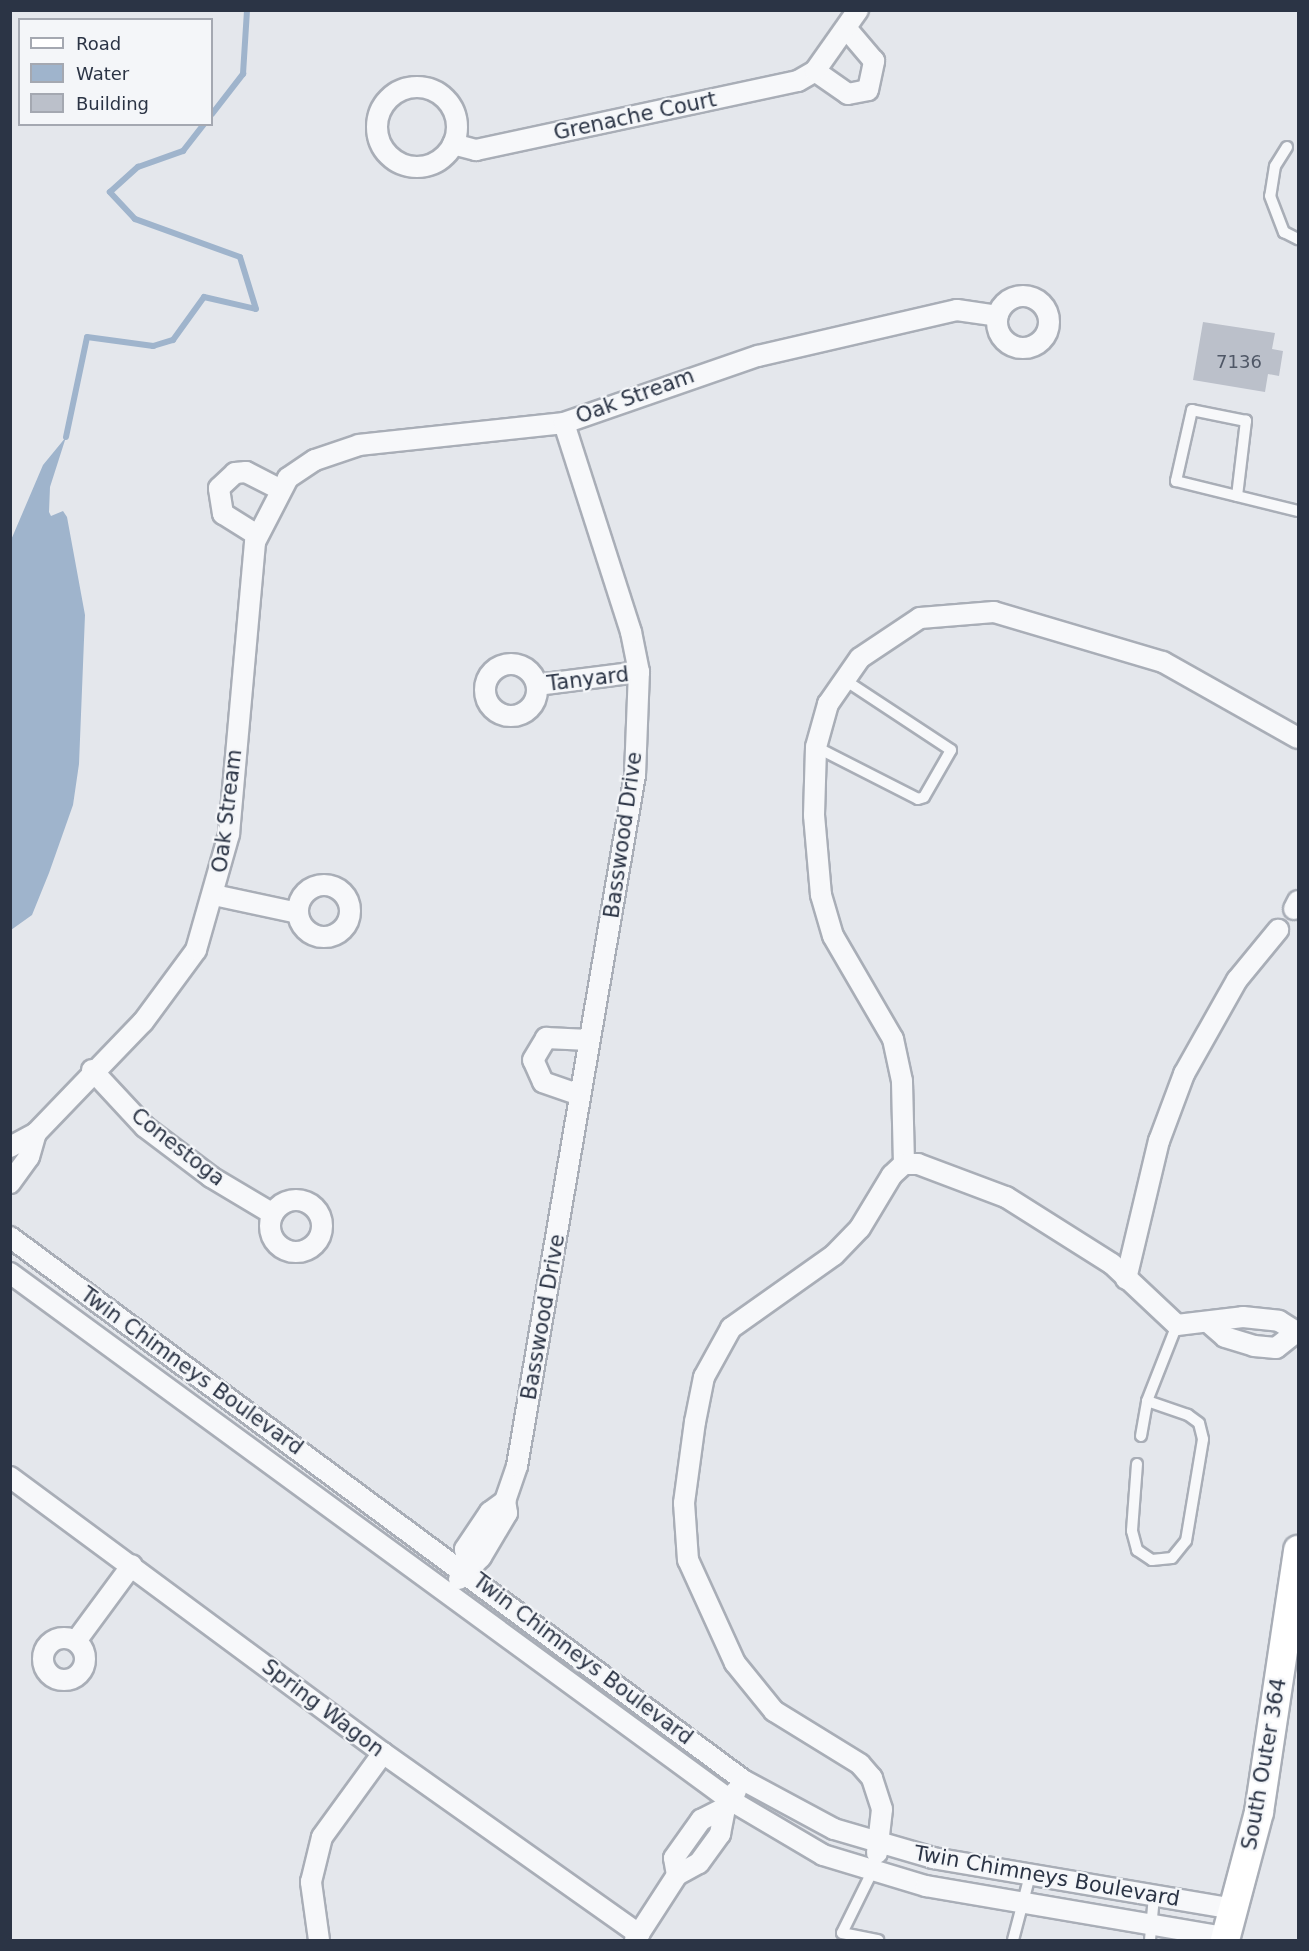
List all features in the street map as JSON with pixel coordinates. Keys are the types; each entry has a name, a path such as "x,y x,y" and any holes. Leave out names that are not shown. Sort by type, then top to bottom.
{"street":[{"path":"846,28 874,61 868,90 848,94 815,71 858,10"},
{"name":"Grenache Court","path":"453,144 476,150 798,81 815,71"},
{"path":"405,88 431,89 456,118 453,144 423,167 398,163 387,155 377,130 383,104 405,88"},
{"name":"Oak Stream","path":"10,1147 36,1133 92,1070 143,1022 188,964 214,895 229,834 247,585 257,535 279,489 315,460 358,445 564,423 758,356 957,310 998,316"},
{"name":"Basswood Drive","path":"449,1593 467,1568 481,1557 507,1513 505,1501 517,1466 635,775 639,672 564,423"},
{"path":"257,535 223,514 219,488 236,472 246,472 279,489"},
{"path":"873,1870 879,1842 882,1809 872,1778 860,1764 774,1711 735,1663 688,1560 684,1503 704,1377 722,1343 754,1308 834,1255 860,1228 904,1164 902,1081 893,1039 833,936 821,895 814,815 816,747 828,704 845,680 879,642 920,618 994,612 1163,662 1299,738"},
{"name":"Tanyard","path":"537,685 639,672"},
{"path":"214,895 298,913"},
{"path":"1126,1279 1159,1142 1184,1074 1237,980 1278,930"},
{"path":"580,1095 543,1082 533,1060 546,1038 590,1040"},
{"name":"Conestoga","path":"92,1070 146,1127 211,1177 273,1214"},
{"name":"Oak Stream","path":"10,1183 29,1157 36,1133"},
{"path":"904,1164 953,1174 1006,1197 1112,1264 1177,1325 1209,1323 1243,1317 1279,1321 1297,1333 1276,1348 1254,1346 1225,1337 1209,1323"},
{"name":"Twin Chimneys Boulevard","path":"10,1237 467,1568 743,1780 834,1829 879,1842 1030,1875 1234,1909"},
{"name":"Twin Chimneys Boulevard","path":"10,1273 449,1593 727,1804 823,1855 873,1870 1151,1933 1225,1939"},
{"name":"Spring Wagon","path":"10,1477 132,1565 383,1754 637,1937"},
{"name":"South Outer 364","path":"1225,1939 1259,1812 1299,1550"},
{"path":"76,1641 132,1565"},
{"path":"319,1941 311,1882 319,1846 383,1754"},
{"path":"637,1937 677,1875 674,1858 701,1820 727,1804 743,1780"}],"lane":[{"path":"1287,147 1275,166 1270,196 1284,232 1299,239"},
{"path":"1237,496 1246,421 1192,410 1176,481 1237,496 1299,511"},
{"path":"816,747 918,799 924,797 951,750 845,680"},
{"path":"1141,1436 1147,1401 1177,1325"},
{"path":"1137,1464 1132,1531 1137,1550 1152,1560 1172,1558 1186,1541 1203,1440 1199,1423 1188,1415 1147,1401"},
{"path":"873,1870 842,1937 878,1941"},
{"path":"1012,1941 1025,1904 1030,1875"},
{"path":"1151,1933 1154,1896"}],"water":[{"path":"66,437 50,487 49,512 51,516 63,511 67,517 85,615 79,764 73,805 32,915 11,930 11,540 43,465"}],"building":[{"path":"1203,322 1275,333 1272,349 1283,351 1279,376 1268,374 1265,392 1193,380"}],"waterway":[{"path":"213,113 243,74 247,10"},
{"path":"66,437 87,337 153,346 173,340 204,297 256,309 240,257 135,219 110,192 138,167 183,151 202,126"}]}
